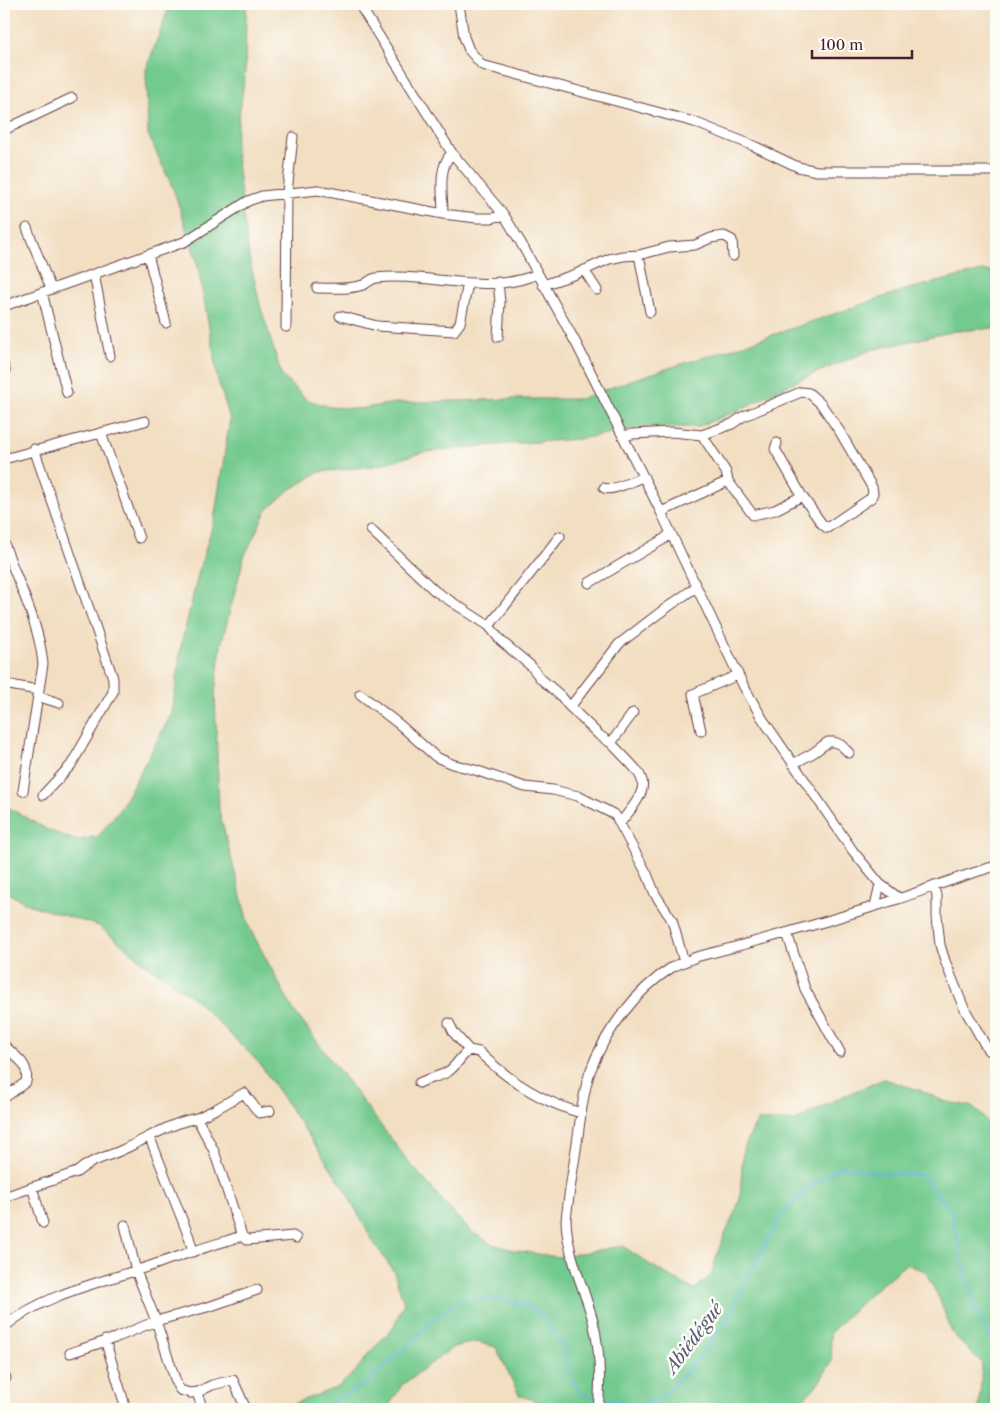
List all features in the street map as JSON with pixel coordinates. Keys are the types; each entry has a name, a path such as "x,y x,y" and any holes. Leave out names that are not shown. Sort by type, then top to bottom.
{"street":[{"path":"359,4 452,153 504,215 544,285 577,345 644,477 738,675 762,718 853,851 880,884 900,898"},
{"path":"460,4 464,37 469,50 482,65 694,122 754,146 798,167 817,171 996,171"},
{"path":"4,130 72,98"},
{"path":"286,326 287,192 293,137"},
{"path":"443,214 443,166 446,159 452,153"},
{"path":"4,306 184,242 248,201 262,196 318,190 443,214 477,218 492,218 504,215"},
{"path":"27,228 51,289"},
{"path":"544,285 609,259 638,255 669,247 695,245 711,238 724,236 732,240 733,256"},
{"path":"148,255 166,323"},
{"path":"638,255 650,312"},
{"path":"584,270 597,290"},
{"path":"94,274 110,356"},
{"path":"316,288 348,288 363,285 375,278 401,277 468,283 526,279 537,274"},
{"path":"498,282 500,302 498,337"},
{"path":"340,316 377,326 454,331 460,324 468,283"},
{"path":"42,292 67,393"},
{"path":"623,436 672,432 702,435 732,424 742,417 801,392 809,393 821,404 840,432 872,487 873,494 871,498 826,528 802,496 775,450 777,443"},
{"path":"4,459 34,449 145,421"},
{"path":"101,433 139,538"},
{"path":"702,435 726,472 728,481 753,515 775,510 802,496"},
{"path":"34,449 114,685 113,692 71,765 43,794"},
{"path":"604,488 608,490 614,489 644,477"},
{"path":"661,512 728,481"},
{"path":"371,530 435,591 489,626 501,641 531,666 540,679 561,696 599,735 611,743 634,766 643,781 643,789 636,803 620,822"},
{"path":"589,583 671,533"},
{"path":"489,626 560,536"},
{"path":"4,543 29,607 42,653 42,664 23,791"},
{"path":"570,707 618,644 696,587"},
{"path":"701,732 692,694 738,675"},
{"path":"4,684 37,693 59,703"},
{"path":"360,694 400,725 436,757 452,764 525,786 578,796 615,816 647,874 655,894 672,920 684,962"},
{"path":"611,743 633,713"},
{"path":"793,764 814,753 828,742 834,742 849,753"},
{"path":"599,1405 601,1385 598,1346 593,1320 566,1236 569,1193 581,1113 590,1073 603,1042 624,1012 659,976 674,966 696,957 788,933 996,866"},
{"path":"875,906 880,884"},
{"path":"934,886 937,896 940,945 945,961 963,1006 988,1050"},
{"path":"788,933 805,989 840,1052"},
{"path":"449,1023 454,1033 469,1050 479,1052 508,1078 553,1103 581,1113"},
{"path":"4,1045 24,1064 28,1073 26,1082 4,1098"},
{"path":"419,1083 448,1072 469,1050"},
{"path":"4,1197 76,1172 85,1164 120,1152 183,1120 197,1118 244,1093 260,1113 270,1111"},
{"path":"197,1118 214,1151 242,1236 247,1240 293,1236 296,1238"},
{"path":"150,1138 189,1237 193,1252"},
{"path":"32,1187 43,1223"},
{"path":"125,1225 136,1271 180,1390 190,1393 198,1392 212,1385 233,1380 246,1409"},
{"path":"4,1327 22,1314 100,1280 136,1271 242,1236"},
{"path":"70,1353 156,1321 211,1306 257,1290"},
{"path":"105,1340 124,1402"},
{"path":"198,1392 203,1409"}],"green space":[{"path":"170,4 247,4 245,73 235,145 248,252 260,305 282,376 307,400 330,407 359,409 395,403 580,399 634,379 746,344 904,290 982,271 996,271 996,328 955,331 871,350 792,383 739,410 697,427 644,427 579,439 425,452 374,466 319,472 288,491 266,511 244,557 221,645 215,694 219,811 249,927 294,1011 407,1160 473,1233 492,1244 513,1250 557,1257 623,1246 649,1264 694,1290 712,1274 718,1251 740,1200 743,1150 757,1121 795,1121 841,1097 884,1079 925,1092 943,1101 974,1107 996,1131 996,1409 979,1409 982,1363 952,1333 940,1300 925,1271 906,1264 873,1291 830,1333 832,1361 818,1384 796,1409 559,1409 519,1395 496,1347 476,1342 453,1347 402,1385 387,1409 279,1409 338,1387 355,1372 370,1352 393,1328 404,1303 394,1272 374,1243 341,1183 259,1063 195,999 146,964 99,926 30,905 4,891 4,805 46,829 77,841 98,836 120,809 172,713 181,646 199,571 214,520 230,419 217,377 197,262 174,191 148,134 146,70"}],"waterway":[{"name":"Abiédégué","path":"602,1398 638,1405 658,1400 691,1368 725,1323 780,1218 810,1186 840,1166 879,1173 921,1175 951,1210 975,1308 996,1349"},
{"name":"Abiédégué","path":"321,1409 363,1385 403,1350 432,1320 464,1298 502,1298 540,1312 564,1348 571,1378 581,1394 597,1397"}]}
